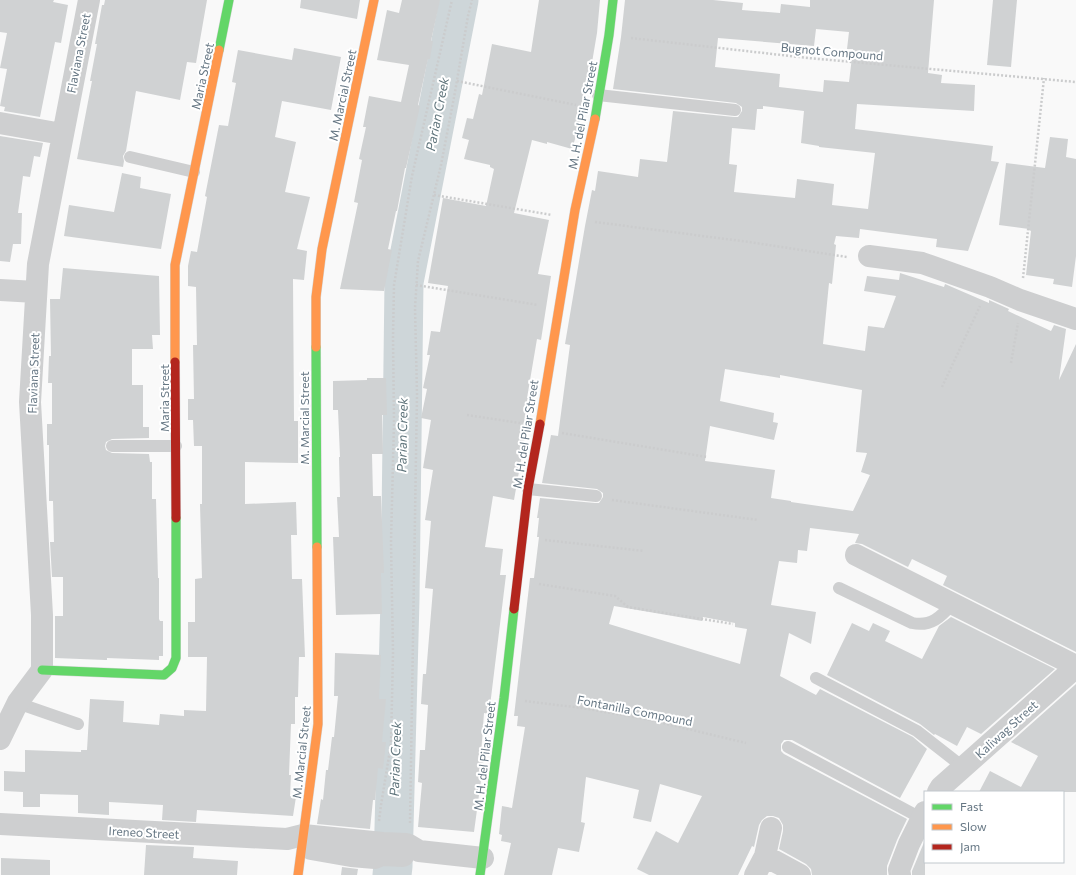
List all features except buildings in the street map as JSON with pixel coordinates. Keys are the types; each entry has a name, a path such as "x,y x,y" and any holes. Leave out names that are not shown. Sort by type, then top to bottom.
{"street":[{"name":"Flaviana Street","path":"42,670 42,615 30,402 36,292 38,264 89,0"},
{"name":"Maria Street","path":"42,670 164,675 172,668 176,658 176,265 229,0"},
{"name":"M. Marcial Street","path":"298,875 299,840 318,724 316,297 322,249 374,0"},
{"name":"M. H. del Pilar Street","path":"481,867 518,580 528,489 540,427 558,309 574,219 596,109 613,0"},
{"path":"0,123 62,134"},
{"path":"869,256 922,263 990,287 1020,300 1076,319"},
{"path":"0,290 36,292"},
{"path":"856,555 1076,666"},
{"name":"Kaliwag Street","path":"939,791 941,787 1076,666"},
{"path":"0,739 18,702 42,670"},
{"path":"900,873 909,844 923,815"},
{"name":"Ireneo Street","path":"0,824 299,840 410,849 481,867"},
{"path":"771,828 760,865 800,875"}],"lane":[{"path":"598,95 735,110"},
{"path":"130,157 194,172"},
{"path":"112,446 176,446"},
{"path":"528,489 596,496"},
{"path":"839,588 919,625 935,621 953,604"},
{"path":"816,678 917,731 963,767"},
{"path":"18,702 78,724"},
{"path":"788,747 923,815"}],"path":[{"path":"381,847 381,805 391,744 393,653 391,542 394,422 394,285 412,176 452,0"},
{"path":"410,849 417,394 415,308 416,285 418,261 434,195 458,81 468,16 472,0"},
{"name":"Bugnot Compound","path":"626,37 808,58 1076,82"},
{"path":"1011,363 1020,313 1020,300 1044,78"},
{"path":"458,81 596,109"},
{"path":"434,195 574,219 749,242 858,259 869,256"},
{"path":"416,285 558,309"},
{"path":"942,387 990,287"},
{"path":"467,415 540,427 556,432 707,457"},
{"path":"596,496 608,500 758,520"},
{"path":"522,538 644,551"},
{"path":"518,580 615,596 628,607 733,624"},
{"name":"Fontanilla Compound","path":"520,700 582,708 646,719 746,743"}],"waterway":[{"name":"Parian Creek","path":"392,875 400,599 404,282 459,0"}],"traffic: fast":[{"path":"219,50 229,0"},
{"path":"595,119 609,35 613,0"},
{"path":"316,347 317,547"},
{"path":"42,670 164,675 172,668 176,658 176,518"},
{"path":"480,875 504,698 514,609"}],"traffic: slow":[{"path":"316,347 316,297 322,249 374,0"},
{"path":"175,362 175,265 219,50"},
{"path":"540,424 575,210 595,119"},
{"path":"298,875 318,724 317,547"}],"traffic: jam":[{"path":"175,362 176,518"},
{"path":"514,609 528,489 540,424"}]}
